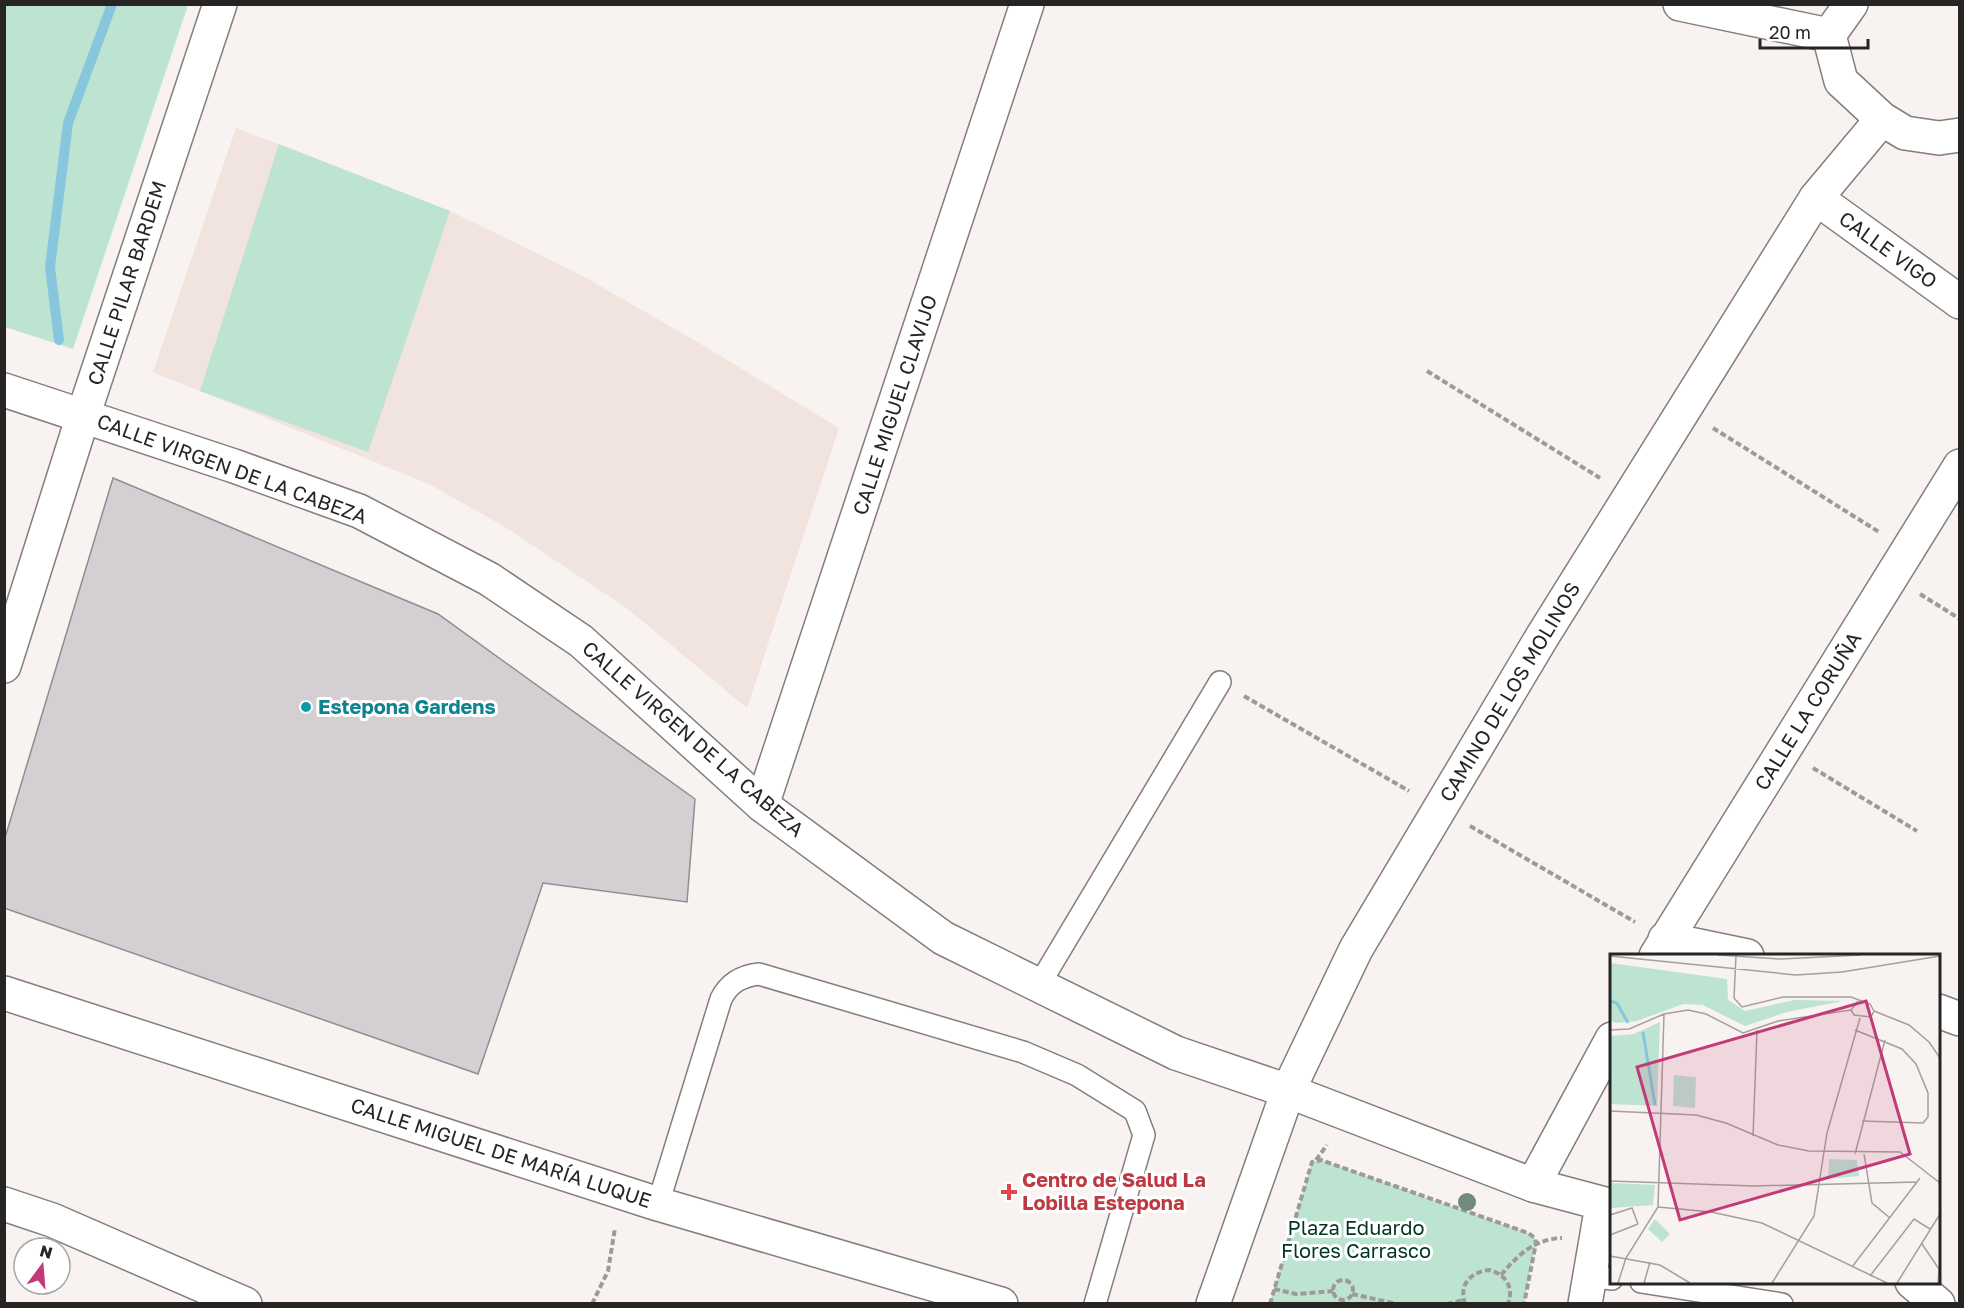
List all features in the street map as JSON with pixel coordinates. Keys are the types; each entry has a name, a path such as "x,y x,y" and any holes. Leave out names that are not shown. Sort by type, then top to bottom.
{"street":[{"name":"CALLE PILAR BARDEM","path":"4,666 83,416 220,4"},
{"name":"CALLE MIGUEL CLAVIJO","path":"762,805 1028,4"},
{"path":"1680,4 1829,34"},
{"path":"1829,34 1851,4"},
{"path":"1829,34 1841,81 1882,119 1905,133 1938,138 1959,135"},
{"name":"CAMINO DE LOS MOLINOS","path":"1213,1304 1288,1091 1356,949 1536,648 1816,198 1882,119"},
{"name":"CALLE VIGO","path":"1816,198 1959,302"},
{"name":"CALLE VIRGEN DE LA CABEZA","path":"4,390 359,512 489,579 581,641 762,805 943,938 1176,1053 1288,1091 1533,1185 1607,1205"},
{"name":"CALLE LA CORUÑA","path":"1661,947 1959,466"},
{"path":"1661,947 1728,954"},
{"name":"CALLE MIGUEL DE MARÍA LUQUE","path":"4,993 658,1204 1001,1304"},
{"path":"1940,1012 1959,1019"},
{"path":"1533,1185 1610,1041"},
{"path":"4,1204 52,1220 245,1304"},
{"path":"1595,1286 1607,1205"},
{"path":"1914,1284 1938,1304"}],"lane":[{"path":"1039,986 1220,682"},
{"path":"658,1204 721,999 726,989 736,981 759,974 1023,1052 1077,1075 1135,1112 1144,1135 1095,1304"},
{"path":"1654,1284 1782,1304"}],"path":[{"path":"1427,371 1630,497"},
{"path":"1684,411 1900,563 1959,619"},
{"path":"1784,750 1917,831"},
{"path":"1270,1304 1312,1162 1321,1160 1528,1233 1535,1238 1536,1244 1524,1304"},
{"path":"592,1304 608,1271 622,1192"},
{"path":"1501,1275 1520,1253 1536,1244"},
{"path":"1447,1304 1464,1302 1464,1284 1475,1273 1490,1270 1501,1275 1510,1292 1508,1304"},
{"path":"1346,1281 1351,1284 1352,1293 1348,1298 1342,1299 1336,1296 1334,1291 1337,1282 1346,1281"},
{"path":"1274,1289 1296,1294 1334,1291"},
{"path":"1352,1293 1397,1304"}],"shaded area":[{"path":"236,128 450,211 581,275 839,428 747,708 628,609 505,527 429,484 153,372"}],"green space":[{"path":"5,4 188,5 73,349 5,327"},
{"path":"279,144 450,211 368,452 200,391"},
{"name":"Plaza Eduardo Flores Carrasco","path":"1321,1160 1528,1233 1535,1238 1536,1243 1524,1303 1270,1303 1312,1162"}],"building":[{"name":"Estepona Gardens","path":"113,478 438,614 695,799 687,902 543,883 478,1074 4,908 4,841"}],"waterway":[{"path":"59,340 50,267 68,123 112,4"}],"place":[{"name":"Estepona Gardens","path":"306,707"},
{"name":"Centro de Salud La Lobilla Estepona","path":"1009,1192"}]}
